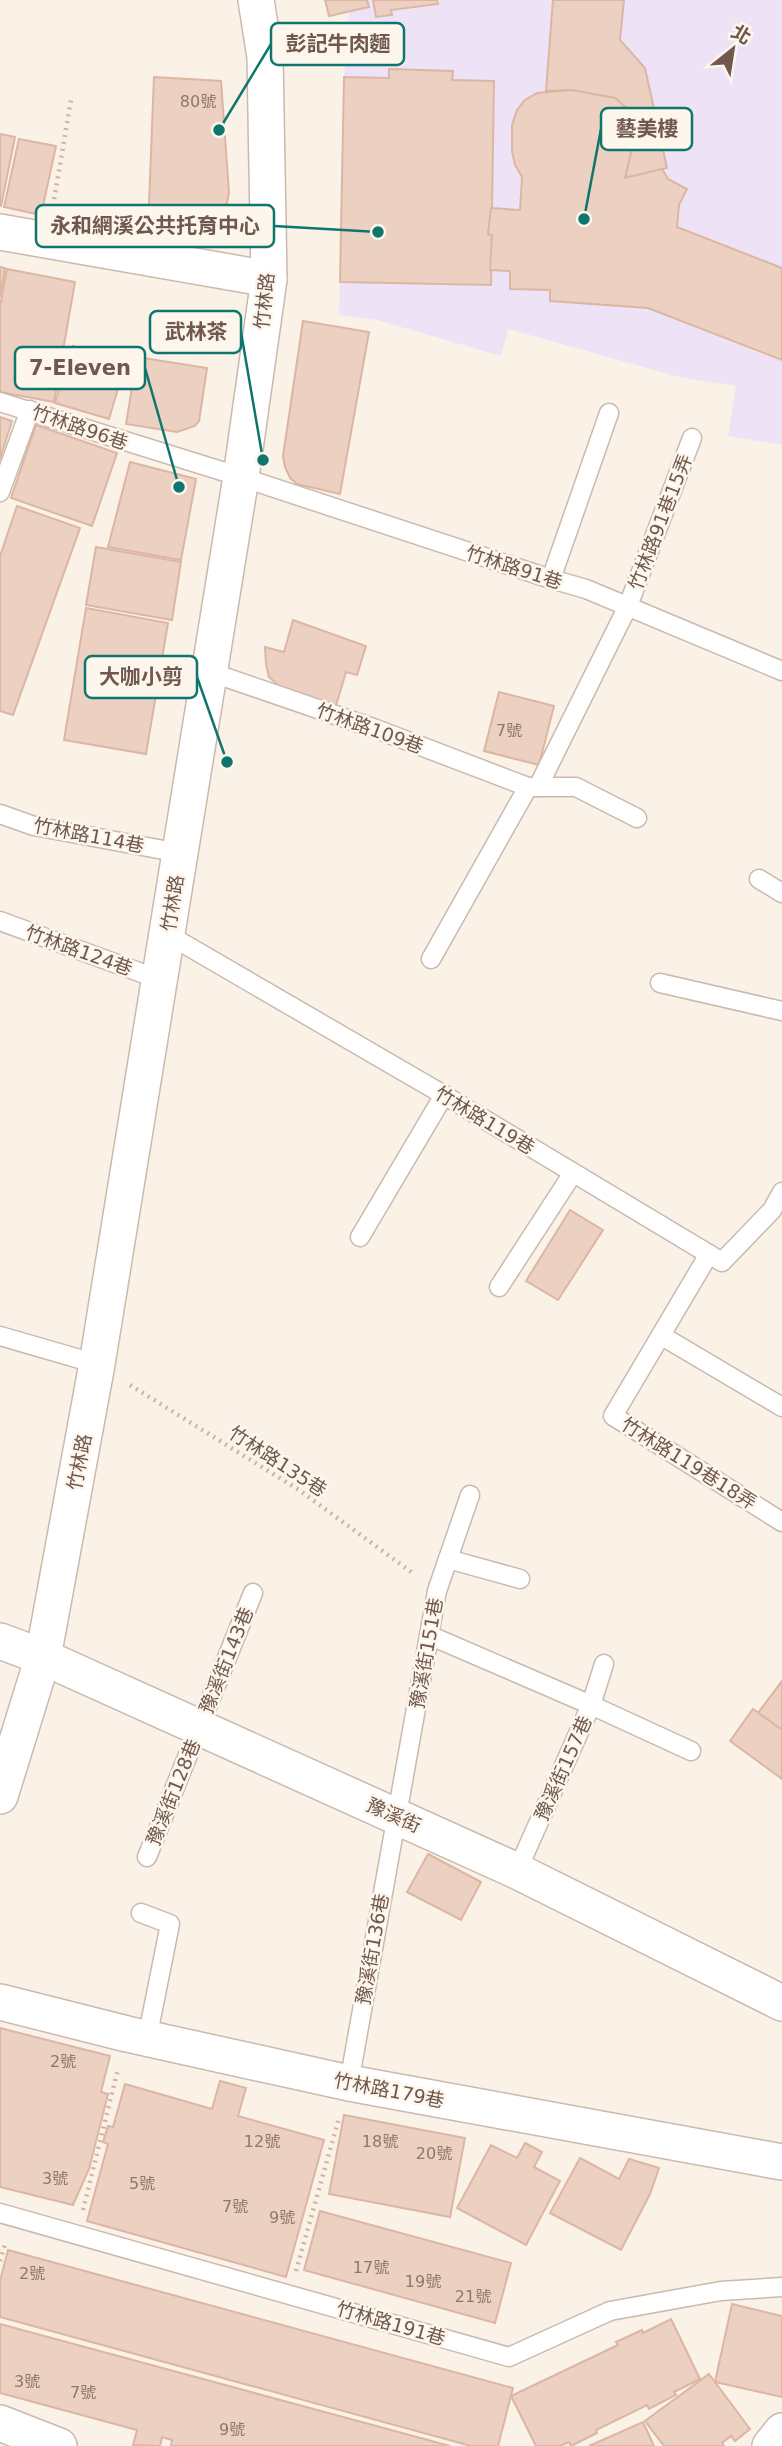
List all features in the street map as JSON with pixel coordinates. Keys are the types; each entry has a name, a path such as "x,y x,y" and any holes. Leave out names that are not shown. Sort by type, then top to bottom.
{"street":[{"name":"竹林路","path":"0,1796 43,1657 97,1364 241,477 269,279 265,57 256,0"},
{"path":"0,232 269,279"},
{"name":"豫溪街","path":"0,1641 43,1657 396,1815 516,1871 782,2003"},
{"name":"竹林路179巷","path":"0,2002 137,2036 349,2083 782,2162"},
{"path":"0,2423 59,2446"},
{"path":"770,2446 782,2431"}],"lane":[{"name":"竹林路96巷","path":"0,402 241,477"},
{"path":"0,492 30,410"},
{"path":"551,579 609,412"},
{"name":"竹林路91巷15弄","path":"533,787 628,606 692,438"},
{"name":"竹林路91巷","path":"241,477 586,589 782,671"},
{"name":"竹林路109巷","path":"210,672 533,787 576,787 638,818"},
{"path":"431,959 533,787"},
{"name":"竹林路114巷","path":"0,814 34,826 180,853"},
{"path":"759,879 782,893"},
{"name":"竹林路124巷","path":"0,921 158,979"},
{"name":"竹林路119巷","path":"167,934 444,1095 709,1254"},
{"path":"660,983 782,1011"},
{"path":"360,1237 444,1095"},
{"path":"499,1287 573,1173"},
{"path":"709,1254 722,1262 777,1213 782,1192"},
{"name":"竹林路119巷18弄","path":"709,1254 614,1416 782,1522"},
{"path":"0,1336 97,1364"},
{"path":"662,1336 782,1407"},
{"name":"豫溪街151巷","path":"396,1815 431,1636 437,1591 470,1495"},
{"path":"448,1559 520,1579"},
{"name":"豫溪街143巷","path":"199,1727 253,1593"},
{"path":"431,1636 691,1751"},
{"name":"豫溪街157巷","path":"516,1871 592,1705 604,1664"},
{"name":"豫溪街128巷","path":"147,1857 199,1727"},
{"name":"豫溪街136巷","path":"349,2083 396,1815"},
{"path":"137,2036 170,1924 141,1913"},
{"name":"竹林路191巷","path":"0,2213 509,2357 610,2311 721,2291 782,2287"}],"path":[{"path":"47,241 71,100"},
{"name":"竹林路135巷","path":"97,1364 299,1490 437,1591"},
{"path":"77,2235 137,2036"},
{"path":"290,2295 349,2083"}],"shaded area":[{"path":"325,0 782,0 782,445 728,436 736,386 683,378 508,329 501,356 377,320 339,315 344,77 349,12"}],"building":[{"path":"325,0 367,0 369,7 329,16"},
{"path":"373,0 437,0 438,4 391,10 392,15 376,17"},
{"path":"553,0 624,0 620,40 645,68 667,168 625,178 634,140 634,123 629,110 615,98 571,90 546,91"},
{"path":"389,69 453,71 452,80 494,81 492,208 488,234 492,235 491,285 340,282 344,77 389,78"},
{"path":"154,77 221,81 229,193 227,203 207,230 187,234 148,229"},
{"path":"571,90 615,98 629,110 634,123 634,140 625,178 662,169 668,179 687,189 679,205 677,227 782,268 782,360 648,308 550,301 550,290 510,289 510,271 490,270 492,235 488,234 491,208 520,210 522,177 515,165 512,151 512,125 517,110 525,100 537,93"},
{"path":"0,134 15,137 1,206 0,206"},
{"path":"19,139 56,146 41,215 4,207"},
{"path":"0,267 5,268 0,297"},
{"path":"7,269 75,282 54,402 0,392 0,307"},
{"path":"303,321 369,332 340,494 297,484 290,478 285,467 283,456"},
{"path":"73,346 126,362 109,419 55,403"},
{"path":"137,357 207,368 199,421 195,426 177,432 126,424"},
{"path":"0,417 12,421 0,459"},
{"path":"36,425 117,453 92,526 11,498"},
{"path":"130,462 196,479 181,560 108,547"},
{"path":"17,506 80,528 13,715 0,711 0,556"},
{"path":"96,547 181,562 172,620 86,605"},
{"path":"86,608 168,623 146,754 64,740"},
{"path":"293,620 366,646 357,675 346,672 335,709 281,688 269,677 265,647 284,652"},
{"path":"499,692 554,706 539,765 484,751"},
{"path":"570,1210 603,1230 558,1300 526,1281"},
{"path":"782,1681 782,1730 758,1713"},
{"path":"753,1709 782,1730 782,1779 730,1741"},
{"path":"428,1854 481,1882 461,1920 407,1892"},
{"path":"0,2028 110,2056 101,2092 108,2094 89,2169 73,2205 0,2187"},
{"path":"220,2081 246,2088 238,2116 324,2140 286,2277 87,2221 108,2144 103,2142 108,2126 113,2127 125,2084 212,2109"},
{"path":"344,2115 465,2138 450,2217 329,2194"},
{"path":"525,2143 542,2152 534,2167 560,2181 526,2245 457,2208 491,2145 517,2158"},
{"path":"580,2158 619,2179 629,2159 659,2168 650,2194 621,2250 550,2213"},
{"path":"320,2211 511,2263 495,2323 304,2270"},
{"path":"8,2250 513,2388 498,2446 471,2446 0,2317 0,2281"},
{"path":"732,2304 782,2316 782,2397 715,2382"},
{"path":"671,2319 700,2379 674,2392 676,2395 649,2409 647,2405 596,2430 597,2433 571,2446 569,2442 560,2446 536,2446 511,2396 618,2345 616,2342 642,2330 643,2333"},
{"path":"0,2324 450,2446 171,2446 172,2440 162,2437 160,2446 133,2445 137,2430 0,2393"},
{"path":"709,2374 750,2429 735,2441 731,2436 722,2443 724,2446 664,2446 645,2421"},
{"path":"643,2422 654,2446 589,2446"}],"place":[{"name":"彭記牛肉麵","path":"219,130"},
{"name":"藝美樓","path":"584,219"},
{"name":"永和網溪公共托育中心","path":"378,232"},
{"name":"武林茶","path":"263,460"},
{"name":"7-Eleven","path":"179,487"},
{"name":"大咖小剪","path":"227,762"}]}
